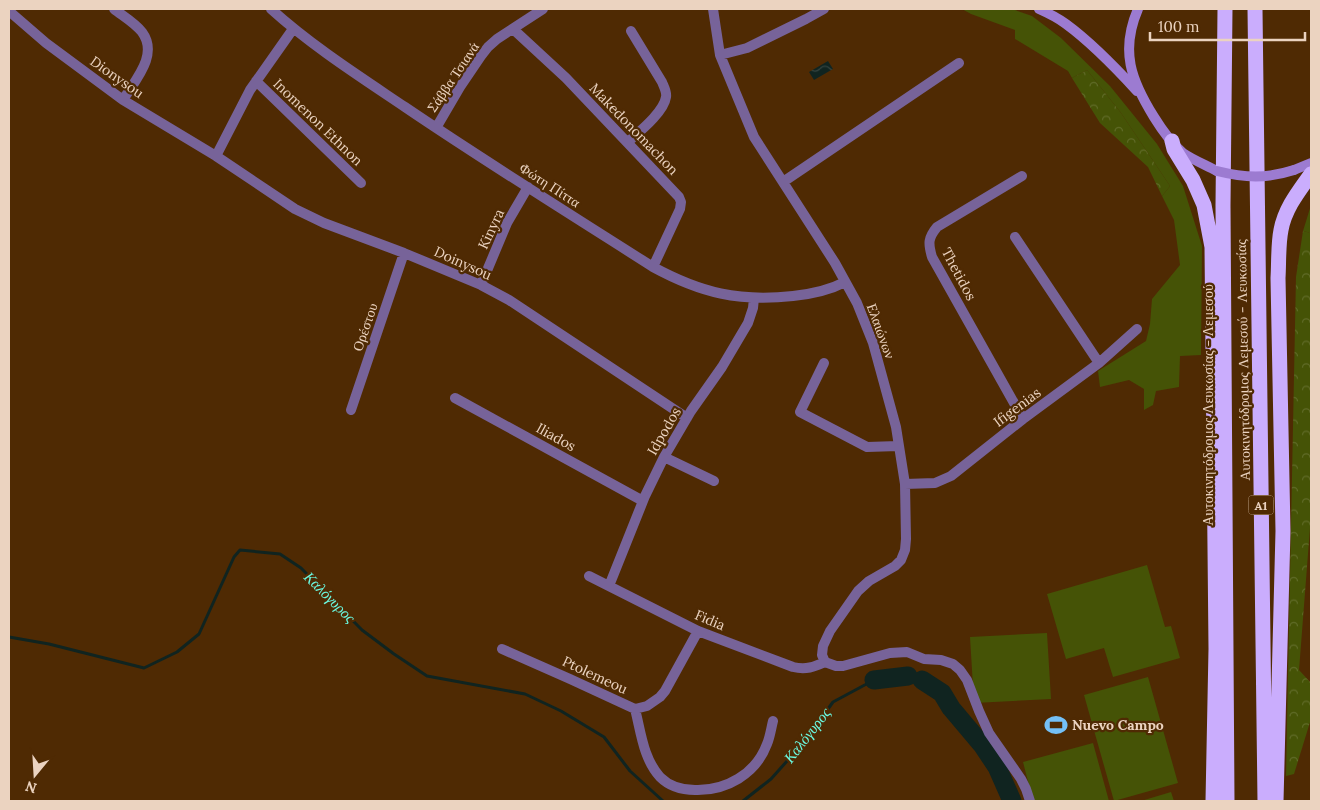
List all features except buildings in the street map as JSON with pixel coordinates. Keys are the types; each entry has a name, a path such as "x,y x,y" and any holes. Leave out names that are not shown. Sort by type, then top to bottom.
{"highway":[{"name":"Αυτοκινητόδρομος Λευκωσίας - Λεμεσού","path":"1225,9 1223,205 1227,801"},
{"name":"Αυτοκινητόδρομος Λεμεσού - Λευκωσίας","path":"1255,9 1265,801"},
{"path":"1172,141 1174,149 1193,180 1204,206 1212,247 1216,649 1213,801"},
{"path":"1276,801 1283,531 1279,250 1285,215 1311,174"},
{"path":"1216,649 1227,801"}],"main road":[{"path":"1039,9 1066,24 1084,38 1112,64 1142,97"},
{"path":"1138,9 1129,46 1130,64 1135,81 1142,97 1160,126 1184,153 1217,170 1233,175 1252,177 1268,176 1294,170 1311,163"}],"street":[{"path":"114,9 141,30 147,41 148,53 144,67 123,100"},
{"name":"Φώτη Πίττα","path":"271,9 293,29 436,128 653,267 677,280 696,288 754,298 812,294 834,288 845,282"},
{"name":"Σάββα Τσιανά","path":"436,128 481,56 497,39 543,9"},
{"name":"Ελαιώνων","path":"713,9 720,55 754,137 834,262 857,303 873,343 893,418 905,484 906,539 905,550 901,560 895,566 869,580 858,591 830,630 823,646 822,655 825,662"},
{"path":"720,55 747,48 824,9"},
{"name":"Dionysou","path":"9,11 46,43 123,100 216,156"},
{"path":"216,156 256,81 293,29"},
{"name":"Makedonomachon","path":"513,29 566,78 680,197 680,209 653,267"},
{"path":"628,142 660,110 666,96 662,82 632,31"},
{"path":"783,182 960,62"},
{"name":"Inomenon Ethnon","path":"256,81 361,183"},
{"name":"Doinysou","path":"216,156 295,208 324,223 482,285 509,300 687,418"},
{"name":"Thetidos","path":"1022,176 937,227 932,233 929,245 932,256 1023,419"},
{"name":"Kinyra","path":"482,285 508,223 528,187"},
{"path":"1015,237 1099,364"},
{"name":"Ορέστου","path":"351,410 404,253"},
{"name":"Idpodos","path":"609,586 643,501 664,456 748,324 754,298"},
{"name":"Ifigenias","path":"905,484 927,484 943,481 951,476 1023,419 1099,364 1137,329"},
{"path":"824,363 800,412 867,448 898,446"},
{"name":"Iliados","path":"455,398 643,501"},
{"path":"664,456 714,481"},
{"name":"Fidia","path":"589,576 698,631 793,667 809,668 825,662"},
{"name":"Ptolemeou","path":"502,649 570,678 635,709 647,706 665,691 698,631"},
{"path":"825,662 836,666 843,666 890,653 907,652 924,659 942,660 953,664 964,674 989,733 1021,779 1030,801"},
{"path":"635,709 647,756 653,767 666,782 674,787 683,789 711,790 734,782 747,773 764,751 773,722"}],"green space":[{"path":"962,9 1012,9 1032,16 1061,38 1110,86 1157,144 1183,186 1202,246 1201,355 1180,356 1179,387 1156,391 1153,405 1144,410 1144,389 1129,380 1100,387 1098,371 1146,341 1150,324 1152,299 1180,265 1174,220 1162,196 1170,186 1121,113 1087,70 1072,78 1068,71 1015,39 1015,30"},
{"path":"1087,70 1121,113 1170,186 1162,196 1148,167 1100,123 1072,78"},
{"path":"1311,205 1311,233 1303,231"},
{"path":"1303,231 1311,233 1311,515 1299,670 1311,683 1311,719 1294,774 1286,776 1296,277"},
{"path":"1147,565 1165,627 1171,626 1180,658 1113,677 1104,648 1066,659 1047,594"},
{"path":"1047,633 1051,699 974,703 970,637"},
{"path":"1148,677 1178,783 1114,801 1084,695"},
{"path":"1093,743 1109,801 1033,801 1023,762"},
{"path":"1171,792 1174,801 1141,801"}],"water":[{"path":"828,61 833,69 814,80 809,72"}],"waterway":[{"name":"Καλόγυρος","path":"9,637 49,644 144,668 177,652 199,634 234,557 240,550 280,554 301,568 362,630 427,676 525,694 561,711 604,737 630,771 663,801"},
{"name":"Καλόγυρος","path":"874,680 908,676"},
{"name":"Καλόγυρος","path":"743,801 771,779 804,742 833,702 874,680"},
{"name":"Καλόγυρος","path":"922,680 942,693 951,708 983,746 997,767 1012,801"}],"place":[{"name":"Nuevo Campo","path":"1056,725"}]}
